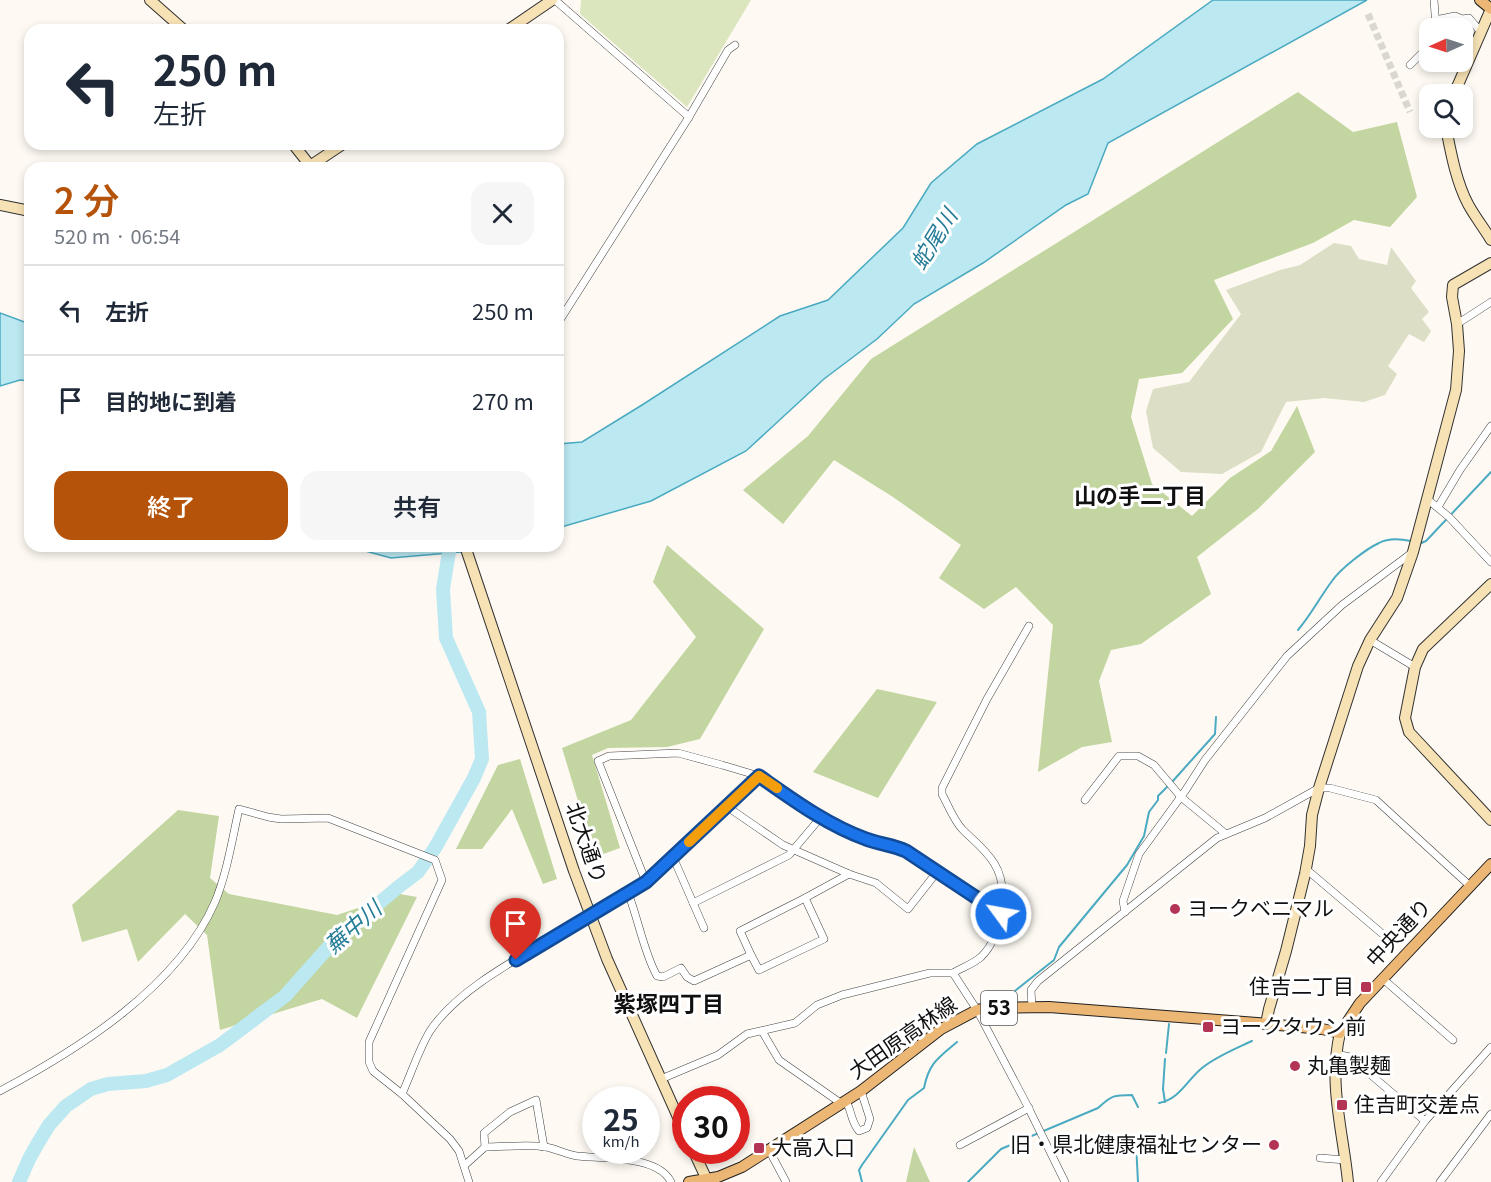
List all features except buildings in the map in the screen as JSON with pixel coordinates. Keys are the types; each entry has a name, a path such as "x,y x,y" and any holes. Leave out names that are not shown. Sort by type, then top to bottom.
{"main road":[{"path":"1480,0 1491,9"},
{"name":"中央通り","path":"1340,1033 1360,1004 1491,864"},
{"name":"大田原高林線","path":"701,1181 736,1170 769,1150 861,1091 941,1029 977,1010 1032,1007 1266,1024 1340,1033"}],"street":[{"path":"150,0 177,24"},
{"path":"517,24 554,0 689,117"},
{"path":"1434,0 1435,18"},
{"path":"1458,84 1491,9"},
{"path":"1473,23 1480,31"},
{"path":"564,314 689,117 728,50 735,45"},
{"path":"1410,65 1419,56"},
{"path":"1448,138 1461,189 1491,240"},
{"path":"317,162 334,150"},
{"path":"0,205 24,210"},
{"path":"1266,1024 1306,868 1312,815 1319,788 1358,666 1370,640 1397,598 1413,552 1456,390 1459,351 1452,297 1453,285 1491,263"},
{"path":"1457,324 1491,302"},
{"path":"1438,507 1460,470 1491,426"},
{"path":"1427,499 1438,507 1491,562"},
{"name":"北大通り","path":"467,552 574,871 607,959 672,1104"},
{"path":"1125,912 1123,901 1139,854 1205,760 1287,656 1342,604 1413,552"},
{"path":"1491,584 1423,650 1415,666 1405,718 1409,732 1491,820"},
{"path":"661,1079 718,1055 747,1034 795,1023 817,1005 842,995 930,973 953,973 980,958 996,938 1001,914 1002,880 996,865 979,843 962,829 942,794 942,788 987,699 1029,626"},
{"path":"1370,640 1415,666"},
{"path":"646,882 598,760 609,756 678,753 759,776 821,817 868,840 900,848 1001,914"},
{"path":"1084,800 1119,756 1138,756 1154,765 1181,797 1226,834"},
{"path":"402,1094 429,1033 443,1014 489,976 646,882 759,776"},
{"path":"1032,1007 1031,990 1038,981 1217,838 1265,819 1319,788 1330,788 1376,800 1470,886"},
{"path":"726,806 794,850 876,883 908,909 937,872"},
{"path":"0,1091 40,1070 114,1022 170,968 193,940 214,904 221,885 239,809 267,818 323,817 435,860 442,880 369,1042 369,1062 373,1071 402,1094 450,1139 459,1151 470,1182"},
{"path":"693,903 789,855 821,817"},
{"path":"673,857 704,928"},
{"path":"1306,868 1392,942"},
{"path":"805,898 824,939 759,970 740,931 849,874"},
{"path":"628,893 651,965 657,976 663,977 681,968 687,977 694,981 751,955"},
{"path":"953,973 977,1010 1065,1182"},
{"path":"1383,979 1453,1040"},
{"path":"762,1031 779,1060 844,1102 851,1111 852,1123 859,1131 867,1128 870,1119 861,1091"},
{"path":"1340,1033 1334,1078 1335,1099 1348,1182"},
{"path":"1381,1182 1425,1121 1491,1047"},
{"path":"1336,1054 1350,1057 1425,1121"},
{"path":"485,1147 484,1133 510,1112 536,1100 544,1147"},
{"path":"960,1144 1029,1108"},
{"path":"1440,1182 1491,1114"},
{"path":"465,1165 485,1147 544,1147 574,1155 634,1160 660,1170 668,1175 671,1182"},
{"path":"769,1150 786,1182"},
{"path":"1320,1158 1346,1160"},
{"path":"697,1164 701,1181"}],"green space":[{"path":"581,0 751,0 687,107 580,14"},
{"path":"1298,92 1353,132 1397,122 1417,197 1390,227 1354,220 1313,243 1214,280 1233,319 1182,373 1139,379 1131,417 1152,484 1192,516 1230,478 1271,451 1297,406 1315,452 1258,509 1197,557 1211,594 1141,644 1111,650 1099,681 1112,742 1082,747 1038,772 1053,625 1016,587 984,609 939,578 961,545 893,497 834,460 783,524 743,490 808,436 871,359"},
{"path":"1334,243 1351,246 1359,259 1387,265 1391,247 1416,281 1411,288 1429,312 1422,319 1431,331 1424,342 1409,334 1388,366 1397,374 1385,395 1364,402 1324,398 1286,402 1261,452 1222,474 1181,472 1153,448 1146,411 1153,389 1189,382 1241,314 1226,290 1300,265"},
{"path":"667,545 764,629 700,739 667,747 608,748 592,755 620,848 595,857 562,748 631,720 696,637 653,582"},
{"path":"877,689 937,702 878,798 813,772"},
{"path":"520,759 557,879 543,884 512,809 482,849 456,849 498,765"},
{"path":"178,810 219,816 210,878 229,894 337,915 400,894 417,897 357,1018 322,999 220,1030 207,935 185,914 138,962 127,929 82,942 72,905"},
{"path":"914,1147 930,1182 906,1182"}],"water":[{"name":"蛇尾川","path":"1213,0 1367,0 1108,143 1088,194 1066,205 983,263 914,304 877,339 824,379 746,451 651,501 564,526 564,444 582,442 780,316 828,300 903,228 931,183 977,144 1103,79"},
{"path":"0,313 24,322 24,380 0,386"},
{"path":"369,552 461,552 391,558"}],"waterway":[{"path":"1419,544 1426,541 1491,472"},
{"path":"1298,630 1336,576 1354,560 1383,541 1395,539 1411,541"},
{"name":"蕪中川","path":"19,1182 29,1159 49,1125 66,1106 91,1089 108,1084 146,1081 167,1075 220,1045 285,996 333,942 418,872 435,848 482,759 479,712 446,638 443,589 449,552"},
{"path":"1172,782 1215,734 1216,717"},
{"path":"1006,998 1054,960 1059,947 1127,865 1144,836 1149,812 1158,800 1158,796 1168,786"},
{"path":"1166,1053 1169,1024"},
{"path":"1159,1103 1172,1098 1208,1064 1252,1041"},
{"path":"862,1182 859,1170 862,1165 908,1100 924,1088 935,1062 957,1042"},
{"path":"1165,1059 1163,1089 1165,1102"},
{"path":"968,1182 1001,1149 1098,1108 1107,1100 1121,1095 1132,1095 1138,1107"},
{"path":"1136,1143 1138,1182"}],"tunnel":[{"path":"1368,14 1410,112"}],"slow traffic":[{"path":"689,842 759,776 777,788"}],"place":[{"name":"ヨークベニマル","path":"1175,909"},
{"name":"住吉二丁目","path":"1366,987"},
{"name":"ヨークタウン前","path":"1208,1027"},
{"name":"丸亀製麺","path":"1295,1066"},
{"name":"住吉町交差点","path":"1342,1105"},
{"name":"旧・県北健康福祉センター","path":"1274,1145"},
{"name":"大高入口","path":"759,1148"}],"district":[{"name":"山の手二丁目","path":"1140,496"},
{"name":"紫塚四丁目","path":"669,1004"}],"route":[{"path":"516,960 646,882 759,776 821,817 842,828 868,840 906,851 1001,914"}]}
